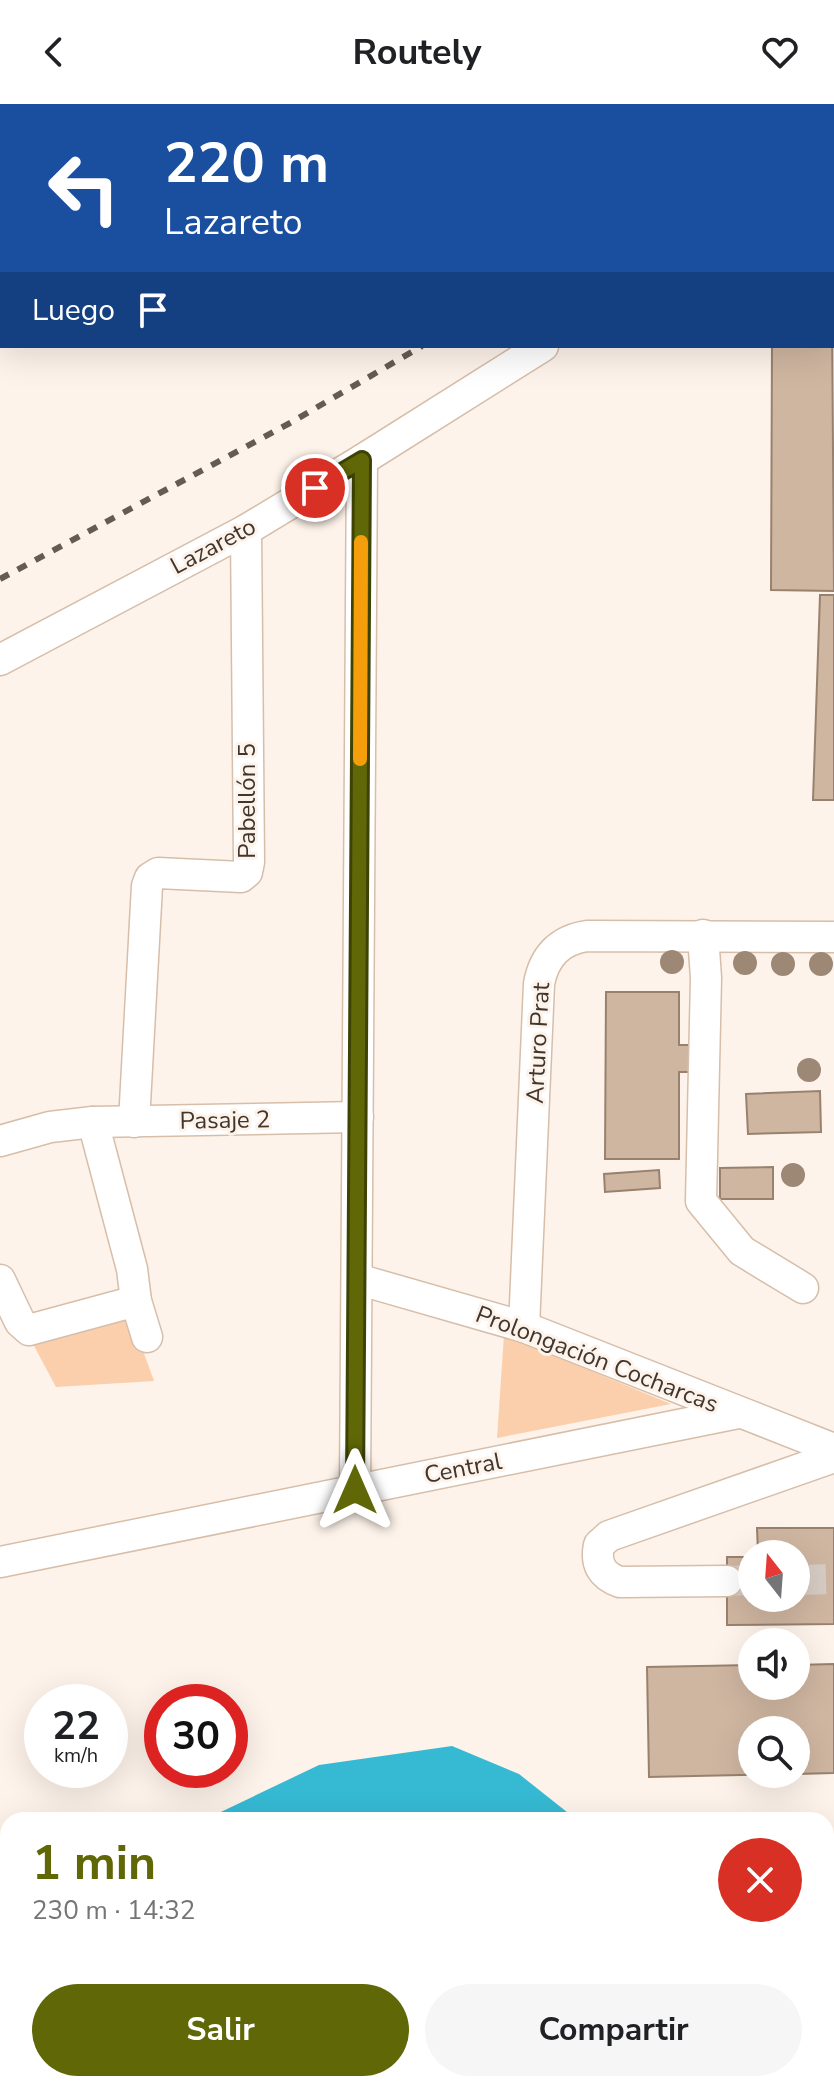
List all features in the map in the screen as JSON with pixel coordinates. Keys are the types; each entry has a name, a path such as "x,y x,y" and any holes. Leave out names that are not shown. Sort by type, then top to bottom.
{"street":[{"name":"Lazareto","path":"0,660 246,530 540,348"},
{"path":"355,1490 362,460"},
{"name":"Pabellón 5","path":"134,1122 147,886 150,878 158,873 241,877 247,872 249,862 246,530"},
{"path":"703,935 706,978 701,1201 742,1251 803,1288"},
{"name":"Arturo Prat","path":"524,1327 539,984 545,962 562,944 574,938 703,935 834,937"},
{"name":"Pasaje 2","path":"0,1141 50,1127 93,1122 358,1117"},
{"path":"93,1122 147,1337"},
{"name":"Prolongación Cocharcas","path":"357,1279 524,1327 834,1449"},
{"path":"0,1280 20,1322 29,1330 136,1301"},
{"name":"Central","path":"0,1562 738,1413"},
{"path":"727,1581 620,1582 599,1568 599,1545 609,1536 834,1457"}],"shaded area":[{"path":"130,1315 154,1381 56,1387 33,1344"},
{"path":"504,1335 671,1404 497,1438"}],"water":[{"path":"452,1746 519,1774 567,1812 221,1812 319,1765"}],"building":[{"path":"772,348 832,348 834,591 771,590"},
{"path":"820,595 834,595 834,800 813,800"},
{"path":"606,992 679,992 679,1045 693,1045 693,1072 679,1072 679,1159 605,1159"},
{"path":"820,1091 821,1132 748,1134 746,1094"},
{"path":"773,1167 773,1199 720,1199 720,1168"},
{"path":"659,1170 660,1188 605,1192 604,1174"},
{"path":"757,1528 834,1528 834,1624 727,1625 727,1557 738,1557 738,1612 810,1612 810,1540 757,1540"},
{"path":"834,1664 834,1773 810,1774 810,1716 738,1716 738,1775 649,1777 647,1667 738,1665 738,1700 810,1700 810,1665"}],"tunnel":[{"path":"810,1580 834,1579"},
{"path":"727,1581 738,1581"}],"railway":[{"path":"0,579 290,423 419,348"}],"slow traffic":[{"path":"360,759 361,542"}],"route":[{"path":"315,488 362,460 355,1490"}]}
